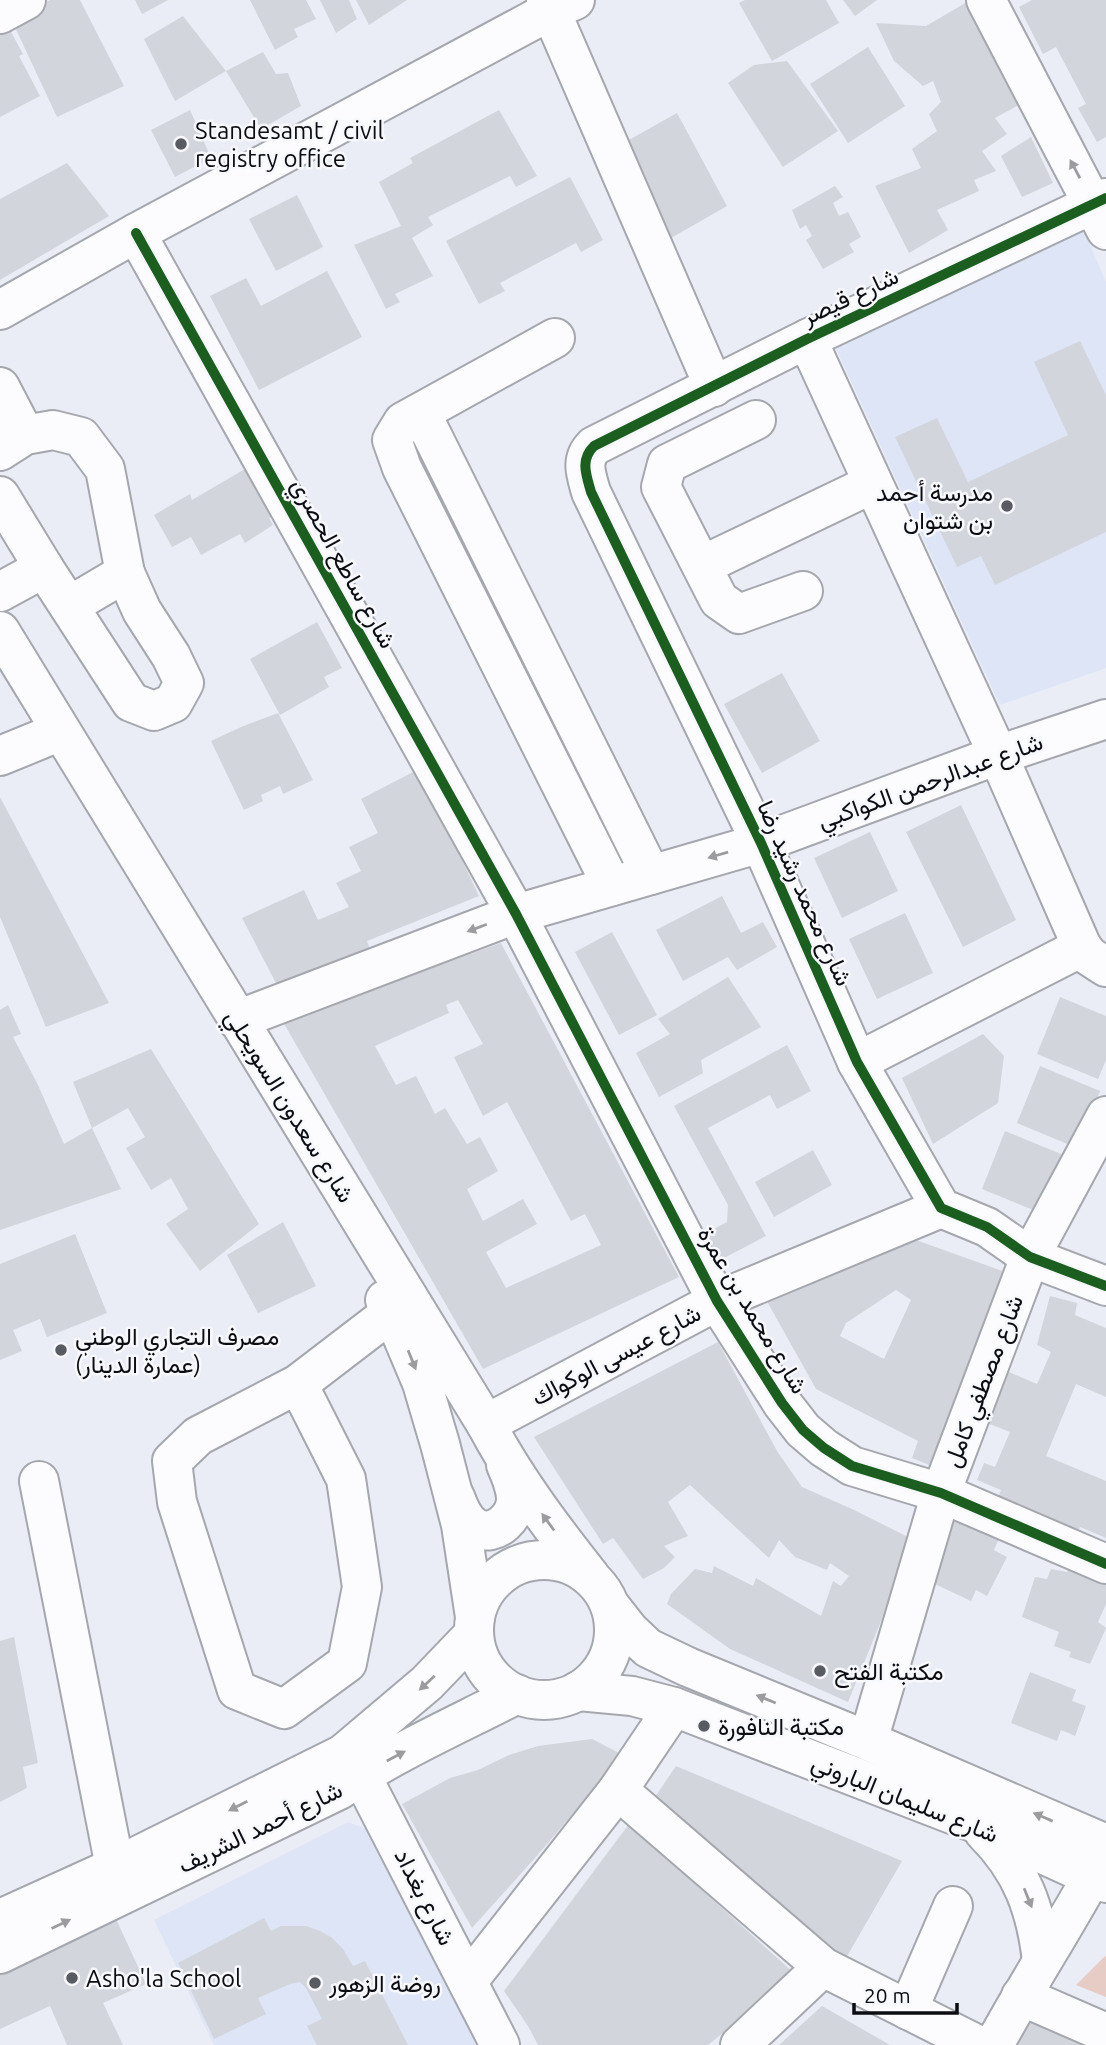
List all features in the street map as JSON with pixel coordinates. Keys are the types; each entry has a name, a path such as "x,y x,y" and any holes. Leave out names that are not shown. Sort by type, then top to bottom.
{"main road":[{"path":"0,14 26,0"},
{"path":"986,0 1102,211"},
{"path":"0,310 557,4 714,387"},
{"name":"شارع قيصر","path":"614,435 807,339 1102,211"},
{"name":"شارع ساطع الحصري","path":"136,233 516,914"},
{"path":"555,338 403,422 392,440 402,468 612,886"},
{"path":"807,339 1094,957 857,1062"},
{"path":"0,387 12,443 53,430 81,437 105,469 125,573 142,611 171,656 184,683 173,702 154,711 131,702 0,496"},
{"path":"421,413 651,875"},
{"path":"756,420 667,464 661,487 719,600 739,614 803,591"},
{"name":"شارع محمد رشيد رضا","path":"614,435 586,453 585,465 592,492 761,843 857,1062 942,1208"},
{"path":"703,565 873,484"},
{"path":"0,592 44,568"},
{"path":"69,606 125,573"},
{"name":"شارع سعدون السويحلي","path":"0,631 493,1437 545,1518 600,1591"},
{"name":"شارع سعدون السويحلي","path":"0,671 44,738 392,1312 422,1383 453,1492 461,1525 475,1625"},
{"name":"شارع عبدالرحمن الكواكبي","path":"237,1020 516,914 761,843 998,755 1106,719"},
{"path":"0,756 44,738"},
{"name":"شارع محمد بن عمرة","path":"516,914 717,1301 782,1403 803,1430 852,1466 941,1493 1106,1564"},
{"name":"شارع مصطفي كامل","path":"868,1741 941,1493 1030,1256 1106,1116"},
{"path":"942,1208 987,1227 1030,1256 1106,1286"},
{"name":"شارع عيسى الوكواك","path":"493,1437 717,1301 942,1208"},
{"path":"298,1384 346,1479 362,1587 347,1663 284,1709 237,1690 177,1502 172,1461 198,1436 298,1384 392,1312"},
{"path":"453,1492 460,1511 475,1528 485,1531 506,1523 516,1505 516,1496 493,1437"},
{"path":"39,1481 115,1867"},
{"path":"544,1559 569,1563 600,1591 614,1627 613,1645 606,1664 594,1679 578,1691 558,1699 537,1700 517,1694 500,1684 487,1670 478,1653 475,1625 483,1594 499,1576 520,1563 544,1559"},
{"name":"شارع سليمان الباروني","path":"600,1591 629,1630 648,1648 868,1741 1102,1864"},
{"name":"شارع أحمد الشريف","path":"0,1954 339,1790 352,1764 427,1683 475,1625"},
{"name":"شارع سليمان الباروني","path":"578,1691 632,1696 674,1707 975,1823 1102,1864"},
{"name":"شارع أحمد الشريف","path":"0,1919 352,1764 437,1734 517,1694"},
{"path":"468,1981 618,1790 674,1707"},
{"name":"شارع بغداد","path":"352,1764 500,2045"},
{"path":"618,1790 823,1967 978,2045"},
{"path":"975,1823 1009,1861 1022,1883 1032,1906 1042,1961"},
{"path":"994,2045 1102,1864"},
{"path":"908,2010 953,1906"},
{"path":"740,2045 823,1967"},
{"path":"1021,1996 1106,2033"}],"shaded area":[{"name":"مدرسة أحمد بن شتوان","path":"1084,231 1106,282 1106,668 1000,705 834,344"},
{"name":"روضة الزهور","path":"348,1822 369,1830 477,2045 214,2045 154,1920"},
{"path":"1106,1956 1106,1997 1076,1985 1103,1958"}],"building":[{"path":"50,0 80,0 124,86 57,117 12,21"},
{"path":"135,0 168,0 142,14"},
{"path":"250,0 306,0 316,19 294,29 298,37 275,50"},
{"path":"320,0 349,0 357,19 336,33"},
{"path":"356,0 407,0 369,25"},
{"path":"745,0 826,0 839,23 772,61 739,3"},
{"path":"843,0 877,0 855,16"},
{"path":"1032,0 1106,0 1106,137 1097,142 1078,108 1086,104 1056,47 1043,54 1019,7"},
{"path":"967,2 1028,100 995,118 1007,134 982,151 996,171 974,180 979,191 937,210 948,230 909,253 875,186 921,168 912,149 937,131 929,114 941,102 933,81 923,86 894,61 876,23 926,26"},
{"path":"183,16 226,71 175,101 144,39"},
{"path":"5,21 23,54 19,56 40,96 0,117 0,23"},
{"path":"868,47 905,106 848,143 810,84"},
{"path":"263,52 276,74 288,73 301,106 261,129 226,71"},
{"path":"787,61 838,131 783,167 728,83 754,65"},
{"name":"Standesamt / civil registry office","path":"190,110 211,158 175,177 151,130"},
{"path":"499,110 537,176 516,187 510,176 428,217 433,225 412,238 433,276 395,294 400,302 386,309 354,245 401,226 379,182 413,163 410,158"},
{"path":"677,113 727,206 671,238 620,145"},
{"path":"1031,137 1053,183 1022,197 1001,156"},
{"path":"67,163 109,216 0,280 0,199"},
{"path":"570,177 603,240 581,252 576,243 500,283 505,291 479,304 446,241"},
{"path":"835,186 843,197 833,203 839,216 848,212 861,237 849,244 854,252 823,269 806,240 812,236 806,225 800,229 792,210"},
{"path":"297,195 323,247 276,271 249,219"},
{"path":"327,271 362,337 259,390 210,296 246,278 261,306"},
{"path":"1080,341 1106,395 1106,532 995,585 981,556 957,567 895,437 937,418 968,482 1068,435 1034,362"},
{"path":"250,466 274,516 269,518 273,525 245,543 240,534 201,555 191,537 172,547 154,515 190,494 192,500"},
{"path":"317,622 342,668 324,677 329,687 280,715 250,659"},
{"path":"782,673 820,741 762,773 724,704"},
{"path":"278,713 313,780 283,794 280,786 261,795 263,801 244,810 211,741"},
{"path":"419,769 479,896 367,941 370,949 278,987 242,918 304,890 318,920 349,907 336,883 361,871 349,847 378,833 361,799"},
{"path":"0,797 109,1003 46,1027 0,917"},
{"path":"961,805 1016,920 963,947 906,832"},
{"path":"870,832 898,891 842,918 814,858"},
{"path":"722,896 741,933 763,922 777,947 737,970 728,957 683,981 656,930"},
{"path":"905,913 933,973 877,999 849,939"},
{"path":"612,932 657,1015 619,1035 575,952"},
{"path":"501,943 679,1277 483,1369 283,1022","holes":["458,1000 483,1044 454,1057 483,1116 507,1102 571,1221 585,1214 601,1245 506,1288 486,1252 537,1224 523,1199 483,1221 467,1189 498,1171 480,1137 467,1144 445,1108 435,1114 416,1076 396,1085 375,1046 449,1013 446,1005"]},
{"path":"728,977 761,1027 701,1060 703,1073 659,1097 636,1053 670,1034 658,1019"},
{"path":"1060,997 1106,1016 1106,1060 1098,1079 1037,1054"},
{"path":"8,1005 21,1034 13,1037 64,1144 92,1128 121,1189 0,1230 0,1010"},
{"path":"983,1034 1004,1056 998,1103 933,1144 902,1078"},
{"path":"787,1045 811,1091 777,1109 770,1095 708,1128 766,1236 711,1265 697,1238 727,1222 728,1205 674,1106"},
{"path":"151,1049 259,1224 200,1271 166,1224 188,1209 171,1178 151,1190 126,1148 145,1137 128,1108 92,1128 73,1082"},
{"path":"1040,1066 1100,1091 1077,1148 1017,1123"},
{"path":"1005,1131 1066,1156 1043,1214 982,1189"},
{"path":"813,1150 832,1185 774,1217 755,1182"},
{"path":"283,1222 316,1286 258,1313 227,1255"},
{"path":"75,1234 107,1313 47,1337 40,1319 13,1330 22,1351 0,1360 0,1264"},
{"path":"902,1235 1008,1273 929,1465 912,1458 918,1441 816,1389 764,1296","holes":["896,1290 911,1300 884,1359 840,1336 846,1323"]},
{"path":"1050,1296 1077,1303 1075,1315 1106,1328 1106,1397 1076,1384 1046,1456 1106,1481 1106,1538 1080,1527 1077,1535 997,1500 1001,1490 977,1480 984,1463 995,1467 1010,1432 982,1421 1004,1370 1037,1384 1051,1352 1037,1345"},
{"path":"718,1342 777,1451 802,1487 914,1540 848,1702 730,1649 667,1604 671,1594 695,1569 712,1573 714,1566 753,1586 756,1578 821,1616 833,1581 841,1586 849,1576 830,1563 827,1570 795,1557 779,1540 769,1558 690,1485 668,1502 688,1536 664,1546 675,1557 664,1568 643,1579 613,1538 603,1544 534,1437"},
{"path":"946,1507 1002,1532 994,1550 1007,1557 987,1596 976,1590 971,1601 924,1579"},
{"path":"1074,1559 1106,1570 1106,1604 1098,1622 1106,1628 1090,1664 1069,1657 1071,1652 1054,1646 1059,1632 1022,1617 1035,1577 1047,1579 1051,1569 1067,1572"},
{"path":"14,1637 38,1763 23,1767 27,1788 0,1802 0,1641"},
{"path":"1030,1672 1076,1690 1072,1701 1086,1706 1075,1736 1061,1730 1057,1741 1011,1723"},
{"path":"592,1739 623,1755 472,1928 402,1804 450,1778 478,1770 509,1755 538,1746"},
{"path":"676,1766 902,1861 842,1965 651,1803"},
{"path":"629,1824 795,1974 708,2045 538,2045 504,1991"},
{"path":"264,1918 271,1931 281,1926 306,1926 320,1931 343,1949 353,1966 365,1961 408,2045 317,2045 307,2026 322,2019 300,1982 258,1998 266,2014 214,2039 178,1963"},
{"name":"Asho'la School","path":"116,1919 146,1984 103,2003 123,2045 67,2045 50,2006 0,2029 0,1972"},
{"path":"822,2006 890,2045 779,2045"},
{"path":"1025,2007 1106,2045 1003,2045"}],"cycle path":[{"path":"1106,198 807,339 594,446 587,457 585,467 591,492 761,843 857,1062 941,1208 987,1227 1030,1257 1106,1286"},
{"path":"136,233 516,914 717,1301 782,1403 803,1430 852,1466 941,1493 1106,1564"}],"place":[{"name":"Standesamt / civil registry office","path":"181,144"},
{"name":"مدرسة أحمد بن شتوان","path":"1007,506"},
{"name":"مصرف التجاري الوطني (عمارة الدينار)","path":"61,1350"},
{"name":"مكتبة الفتح","path":"820,1671"},
{"name":"مكتبة النافورة","path":"704,1726"},
{"name":"Asho'la School","path":"72,1978"},
{"name":"روضة الزهور","path":"315,1983"}]}
